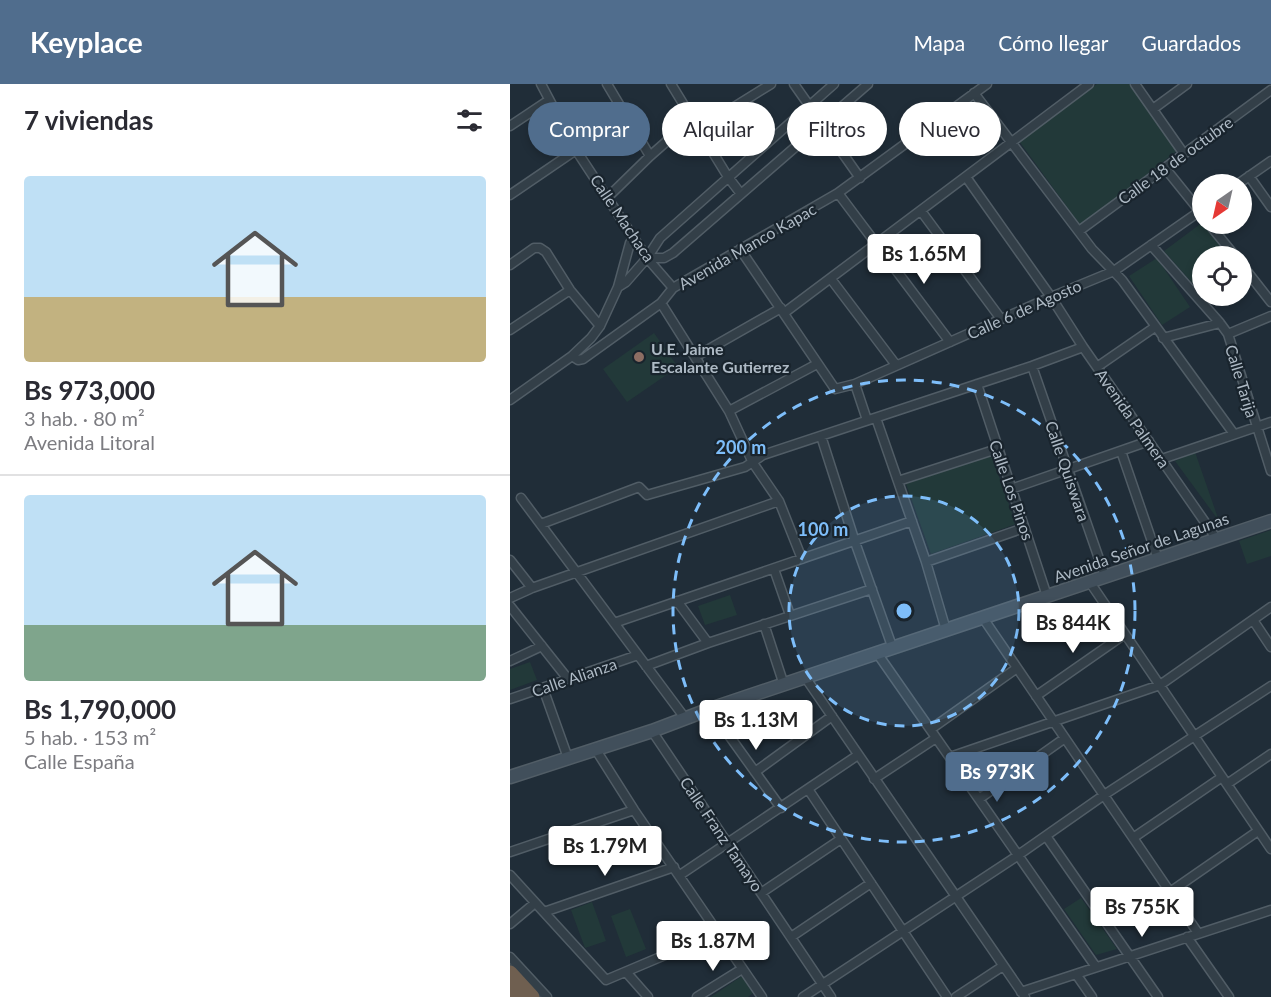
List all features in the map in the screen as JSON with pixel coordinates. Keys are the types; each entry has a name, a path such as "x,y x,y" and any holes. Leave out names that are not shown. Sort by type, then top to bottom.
{"highway":[{"path":"510,973 532,997"},
{"path":"510,991 515,997"}],"street":[{"path":"607,84 618,102"},
{"path":"671,84 682,102"},
{"path":"742,102 771,84"},
{"path":"794,84 806,102"},
{"path":"814,102 834,84"},
{"path":"847,102 868,84"},
{"name":"Avenida Manco Kapac","path":"510,400 572,356 578,360 583,359 661,303 673,288 838,193 987,84"},
{"path":"695,357 782,310 831,279 1089,84"},
{"path":"1134,84 1184,154"},
{"path":"1153,108 1187,84"},
{"name":"Calle Machaca","path":"543,85 549,100"},
{"name":"Calle 18 de octubre","path":"1079,231 1271,90"},
{"path":"974,93 1092,249 1114,271 1234,434"},
{"path":"510,126 549,100"},
{"path":"618,287 626,282 647,258 660,238 787,125"},
{"path":"608,197 662,145"},
{"path":"647,258 664,258 673,253 787,154"},
{"path":"510,195 567,156"},
{"name":"Calle Machaca","path":"580,156 647,258 673,288"},
{"path":"715,156 741,194"},
{"path":"845,156 860,178"},
{"path":"1252,175 1271,161"},
{"path":"1165,168 1192,200"},
{"name":"Avenida Palmera","path":"966,177 1216,538"},
{"path":"1252,181 1271,207"},
{"path":"838,193 950,342"},
{"path":"921,211 1001,319"},
{"name":"Calle 6 de Agosto","path":"817,364 835,389 855,384 1114,271 1192,218"},
{"path":"1217,234 1227,246"},
{"path":"572,356 600,326 618,287 630,243 634,237"},
{"name":"Calle Tarija","path":"1151,245 1228,334 1271,471"},
{"path":"510,265 534,248 540,248 546,252 570,290 600,326"},
{"path":"729,411 817,364 740,249"},
{"path":"1252,278 1271,302"},
{"path":"831,279 896,365"},
{"path":"510,330 570,290"},
{"path":"661,303 729,411 753,464 778,501 802,559"},
{"path":"1228,334 1271,316"},
{"path":"1163,338 1220,323"},
{"path":"1098,367 1155,327"},
{"path":"540,524 639,487 647,495 753,464 763,455 1083,347"},
{"name":"Calle Quiswara","path":"1032,366 1105,576"},
{"path":"855,384 898,481 926,562 946,630"},
{"name":"Calle Los Pinos","path":"977,384 1047,596"},
{"path":"1162,459 1271,422"},
{"path":"821,436 893,649"},
{"path":"1011,489 1149,441"},
{"path":"898,481 998,449"},
{"path":"1121,452 1158,559"},
{"path":"521,498 685,718"},
{"path":"510,598 532,588 778,501"},
{"path":"614,623 912,521"},
{"name":"Avenida Señor de Lagunas","path":"510,777 596,750 710,709 1271,521"},
{"path":"926,562 1024,528"},
{"path":"510,560 532,588"},
{"path":"774,569 790,615"},
{"path":"1089,581 1271,849"},
{"path":"646,666 790,615 872,589"},
{"path":"677,601 708,643"},
{"path":"510,606 568,679"},
{"path":"950,757 1160,685 1271,608"},
{"path":"983,618 1198,933"},
{"path":"1253,620 1271,646"},
{"path":"764,624 784,685"},
{"path":"1036,696 1125,634"},
{"path":"510,662 542,646"},
{"path":"877,653 1096,967"},
{"name":"Calle Alianza","path":"510,699 638,656"},
{"path":"931,729 1017,668"},
{"path":"805,677 1023,994 1096,967 1271,910"},
{"path":"803,997 1271,686"},
{"path":"543,688 568,758"},
{"path":"710,709 781,808"},
{"path":"755,772 832,716"},
{"name":"Calle Franz Tamayo","path":"652,731 831,997"},
{"path":"874,779 936,738"},
{"path":"979,800 1065,738"},
{"path":"596,750 757,995"},
{"path":"1133,838 1224,780 1271,754"},
{"path":"680,875 858,755"},
{"path":"807,789 947,997"},
{"path":"510,852 634,810"},
{"path":"1170,892 1258,831"},
{"path":"1046,836 1158,997"},
{"path":"761,893 841,839"},
{"path":"544,912 674,867"},
{"path":"510,875 606,980 717,933"},
{"path":"791,937 871,883"},
{"path":"510,924 535,903"},
{"path":"1187,937 1229,997"},
{"path":"510,957 547,997"},
{"path":"956,997 1003,966"},
{"path":"697,997 742,969"},
{"path":"626,972 648,997"},
{"path":"1076,974 1092,997"}],"green space":[{"path":"1097,84 1131,84 1178,150 1081,226 1019,141"},
{"path":"1192,230 1192,234 1216,234 1225,246 1192,246 1192,283 1164,251"},
{"path":"1157,258 1190,307 1162,325 1129,276"},
{"path":"654,333 678,367 627,402 603,369"},
{"path":"1195,452 1219,521 1175,461"},
{"path":"991,454 1016,524 931,554 906,484"},
{"path":"1271,530 1271,556 1247,564 1239,541"},
{"path":"730,595 737,615 705,625 698,606"},
{"path":"530,662 537,680 510,690 510,669"},
{"path":"1081,898 1117,949 1096,955 1064,909"},
{"path":"592,902 606,941 585,948 571,910"},
{"path":"630,909 646,949 626,957 611,916"},
{"path":"742,976 753,993 748,997 711,997"}],"place":[{"name":"U.E. Jaime Escalante Gutierrez","path":"639,357"}]}
